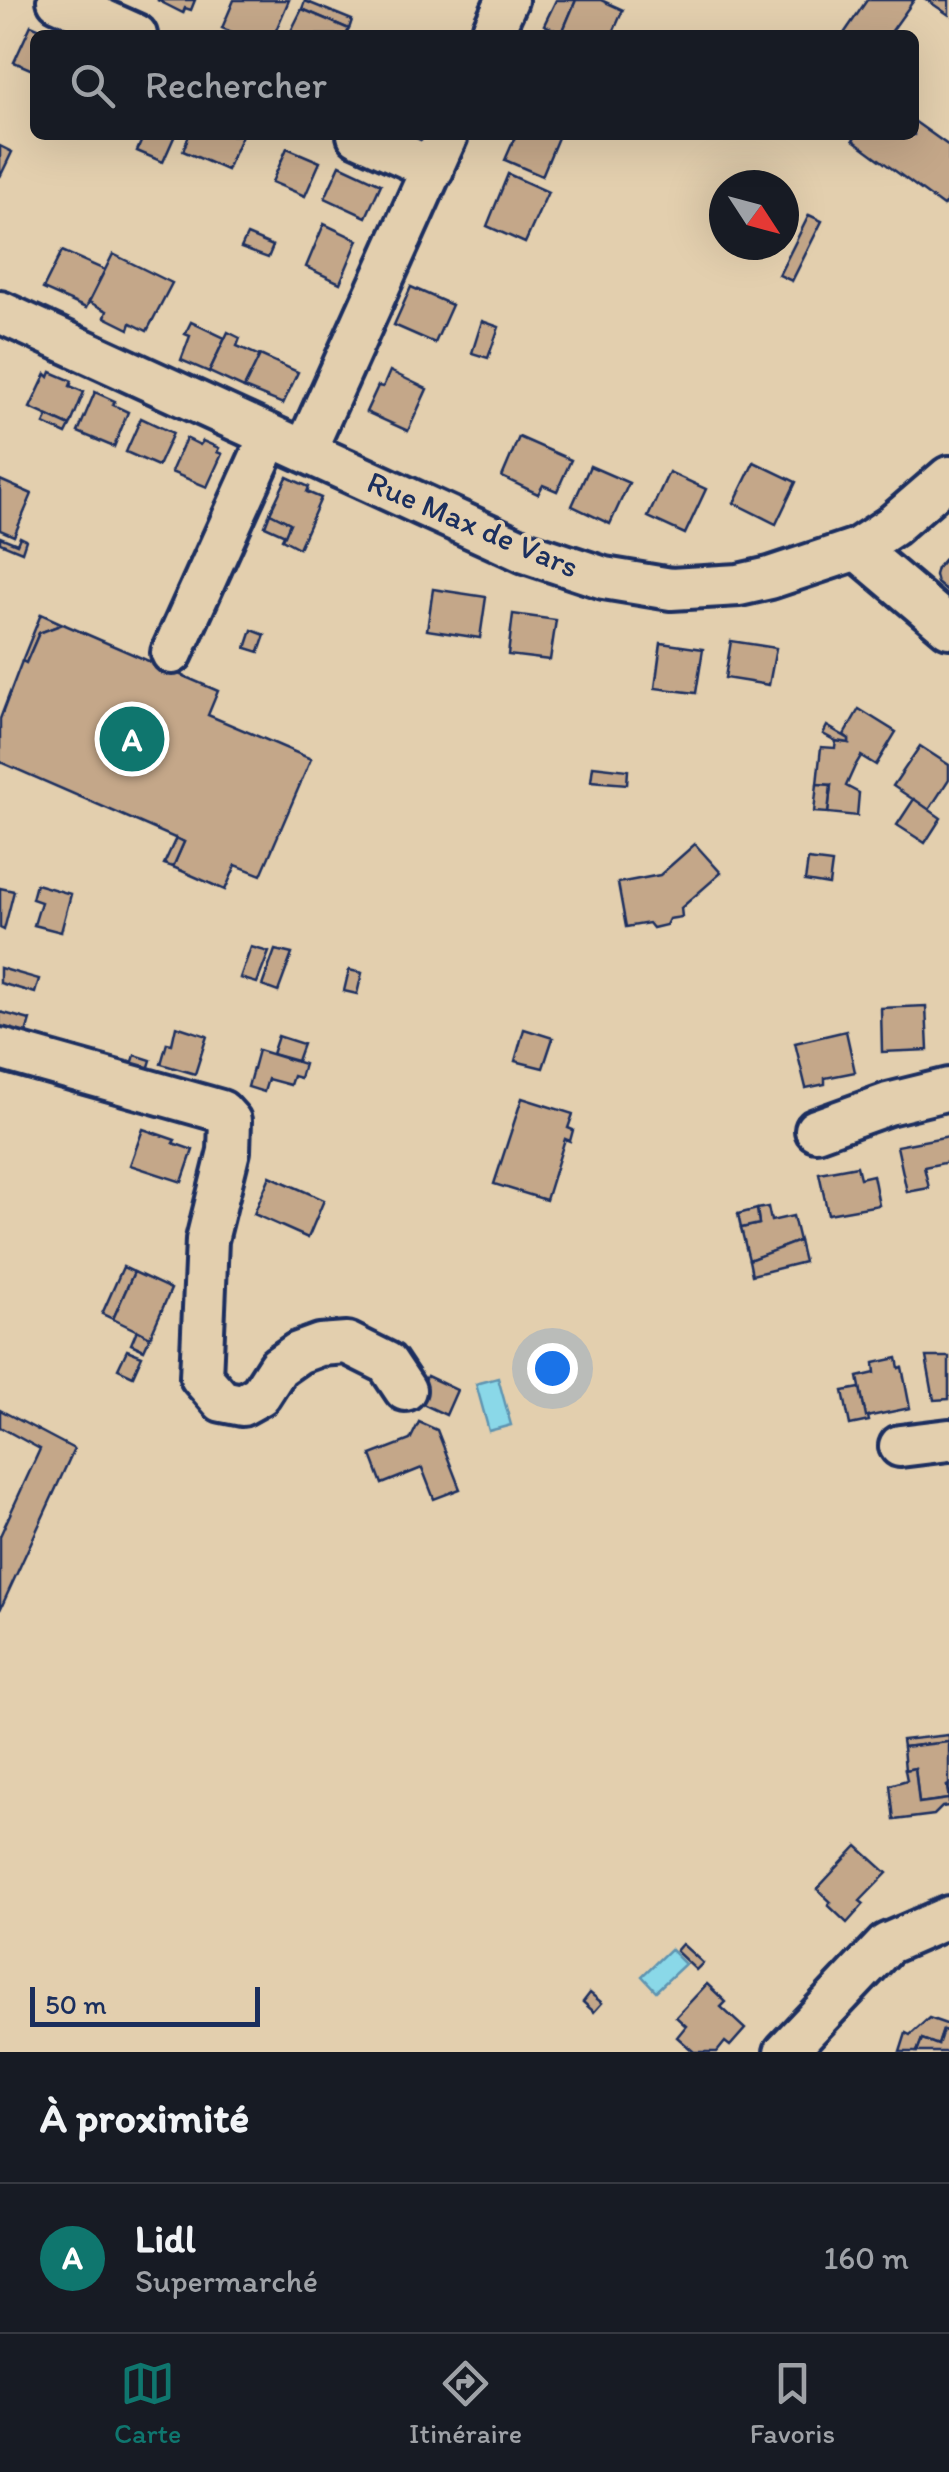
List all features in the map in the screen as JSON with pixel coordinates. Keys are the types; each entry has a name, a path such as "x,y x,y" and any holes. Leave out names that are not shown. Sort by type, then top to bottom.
{"street":[{"path":"58,0 125,30"},
{"path":"493,30 507,0"},
{"path":"172,653 280,441 440,152 382,140"},
{"name":"Rue Max de Vars","path":"0,312 525,552 604,578 671,589 738,585 770,578 857,549 892,526 949,477"},
{"path":"857,549 949,627"},
{"path":"0,1049 220,1110 230,1121 229,1151 208,1240 201,1377 222,1402 242,1404 260,1395 278,1366 298,1352 347,1342 387,1363 406,1390"},
{"path":"816,1130 888,1104 949,1089"},
{"path":"900,1446 949,1440"},
{"path":"786,2052 887,1944 949,1917"}],"water":[{"path":"498,1378 511,1425 489,1431 476,1384"},
{"path":"670,1949 685,1964 656,1991 642,1976"}],"building":[{"path":"157,0 195,0 191,10 185,8 183,13"},
{"path":"234,0 289,0 276,30 222,28"},
{"path":"556,0 576,0 563,30 544,25"},
{"path":"576,0 601,0 623,10 614,30 563,30"},
{"path":"867,0 914,0 893,30 846,30"},
{"path":"927,0 949,0 949,15"},
{"path":"305,1 352,20 349,29 302,9"},
{"path":"302,9 349,29 348,30 292,30"},
{"path":"31,25 42,30 30,30 30,69 14,62"},
{"path":"919,125 949,146 949,199 943,206 853,140 919,140"},
{"path":"142,140 173,140 163,162 137,151"},
{"path":"187,140 240,140 227,170 183,151"},
{"path":"514,140 557,140 542,176 505,160"},
{"path":"0,146 12,152 0,177"},
{"path":"287,148 320,162 305,196 272,182"},
{"path":"340,165 381,184 366,217 325,198"},
{"path":"508,174 548,192 525,243 487,226"},
{"path":"809,215 822,221 792,281 779,275 786,260 799,260 799,235"},
{"path":"324,224 358,240 340,283 306,267"},
{"path":"247,235 273,246 268,258 241,248"},
{"path":"62,251 105,270 86,308 43,289"},
{"path":"113,254 172,283 147,331 131,323 129,329 105,317 107,311 89,302"},
{"path":"411,287 452,305 435,343 394,325"},
{"path":"482,321 499,327 488,358 472,353"},
{"path":"191,322 225,338 209,372 181,360"},
{"path":"228,332 240,338 237,346 260,356 244,388 209,372"},
{"path":"260,355 298,372 283,404 244,388"},
{"path":"390,371 427,389 408,431 366,412"},
{"path":"51,372 72,381 70,386 84,392 70,426 30,408 46,374 49,377"},
{"path":"95,392 128,412 114,447 78,432"},
{"path":"48,416 70,426 66,434 44,424"},
{"path":"141,418 173,433 158,466 126,452"},
{"path":"519,437 571,460 557,491 543,485 538,494 502,477"},
{"path":"186,438 219,448 217,452 222,454 207,487 171,472"},
{"path":"754,462 796,482 776,524 734,503"},
{"path":"590,466 629,483 610,524 572,506"},
{"path":"669,472 706,489 685,534 648,517"},
{"path":"287,477 309,487 307,492 321,498 299,548 282,539 290,523 270,513"},
{"path":"0,480 32,494 14,536 0,530"},
{"path":"270,513 290,523 285,535 265,526"},
{"path":"0,537 17,544 20,537 26,540 22,552 0,543"},
{"path":"949,554 949,593 937,583 935,575"},
{"path":"433,589 486,597 480,638 427,630"},
{"path":"41,614 63,624 39,633 26,663 22,661"},
{"path":"513,614 556,620 550,660 508,655"},
{"path":"63,624 218,691 208,715 311,759 261,875 236,865 225,890 173,867 184,842 0,762 0,719 22,661 26,663 39,633"},
{"path":"252,630 265,635 259,652 246,648"},
{"path":"731,641 776,648 769,685 725,678"},
{"path":"661,643 703,649 696,693 655,688"},
{"path":"859,709 896,732 876,765 861,756 855,766 846,786 859,793 857,816 828,813 831,785 817,784 821,747 835,748 836,741 849,743 844,735"},
{"path":"827,726 849,739 849,743 823,734"},
{"path":"920,746 949,765 949,779 929,810 893,786"},
{"path":"593,766 628,770 627,784 591,781"},
{"path":"817,784 831,785 828,813 814,812"},
{"path":"914,799 941,818 925,843 897,825"},
{"path":"176,838 184,842 173,867 164,864"},
{"path":"695,844 721,873 681,908 682,917 653,928 649,923 626,927 618,883 660,875"},
{"path":"808,860 832,863 829,885 805,881"},
{"path":"36,884 71,894 61,932 34,925 41,902 32,899"},
{"path":"0,888 14,891 4,930 0,928"},
{"path":"251,947 269,952 257,983 240,978"},
{"path":"275,950 292,954 278,992 262,986"},
{"path":"0,968 39,979 35,993 0,983"},
{"path":"349,970 362,973 357,994 344,991"},
{"path":"926,1006 928,1050 882,1052 881,1008"},
{"path":"0,1012 30,1020 24,1041 0,1034"},
{"path":"176,1026 207,1036 195,1074 161,1064"},
{"path":"524,1029 553,1038 543,1068 515,1061"},
{"path":"846,1031 855,1072 825,1078 825,1084 806,1088 795,1043"},
{"path":"278,1036 303,1044 297,1061 272,1054"},
{"path":"258,1050 304,1064 300,1078 293,1076 290,1085 268,1079 264,1092 248,1087"},
{"path":"135,1055 151,1060 147,1073 131,1068"},
{"path":"522,1098 573,1114 568,1128 573,1130 570,1141 565,1139 546,1200 494,1184"},
{"path":"143,1129 193,1150 182,1182 130,1165"},
{"path":"949,1136 949,1162 924,1167 929,1188 907,1192 897,1146"},
{"path":"857,1166 860,1178 873,1175 879,1205 828,1214 819,1173"},
{"path":"270,1176 324,1200 308,1238 254,1214"},
{"path":"768,1207 771,1221 793,1216 799,1241 749,1260 741,1228 759,1224 757,1209"},
{"path":"757,1209 759,1224 741,1228 738,1214"},
{"path":"799,1241 804,1262 752,1275 749,1260"},
{"path":"123,1267 134,1272 113,1319 102,1314"},
{"path":"134,1272 171,1289 150,1337 113,1319"},
{"path":"137,1330 150,1337 144,1350 131,1344"},
{"path":"127,1350 142,1356 133,1376 118,1369"},
{"path":"926,1357 949,1357 949,1399 934,1400"},
{"path":"897,1358 910,1408 866,1417 858,1377 875,1373 874,1363"},
{"path":"427,1376 457,1390 446,1415 416,1401"},
{"path":"860,1388 869,1421 850,1425 843,1391"},
{"path":"0,1410 74,1449 0,1610 0,1536 40,1449 0,1427"},
{"path":"419,1422 437,1430 460,1489 434,1499 422,1468 382,1484 371,1455 410,1440"},
{"path":"949,1735 949,1742 903,1747 902,1740"},
{"path":"949,1742 949,1799 919,1803 915,1768 905,1770 903,1747"},
{"path":"915,1768 919,1803 949,1799 949,1806 934,1815 894,1820 890,1785 907,1780 905,1770"},
{"path":"857,1846 887,1873 860,1901 864,1904 847,1923 817,1889"},
{"path":"682,1944 703,1963 696,1970 676,1951"},
{"path":"707,1984 726,2002 721,2007 745,2029 730,2046 725,2042 717,2052 694,2052 677,2037 686,2026 676,2017"},
{"path":"590,1993 602,2003 594,2012 583,2002"},
{"path":"929,2018 949,2025 949,2032 943,2030 938,2045 922,2039 917,2052 900,2052 906,2033 910,2035"},
{"path":"943,2030 949,2032 949,2052 917,2052 922,2039 938,2045"}],"place":[{"name":"Lidl","path":"132,739"}]}
